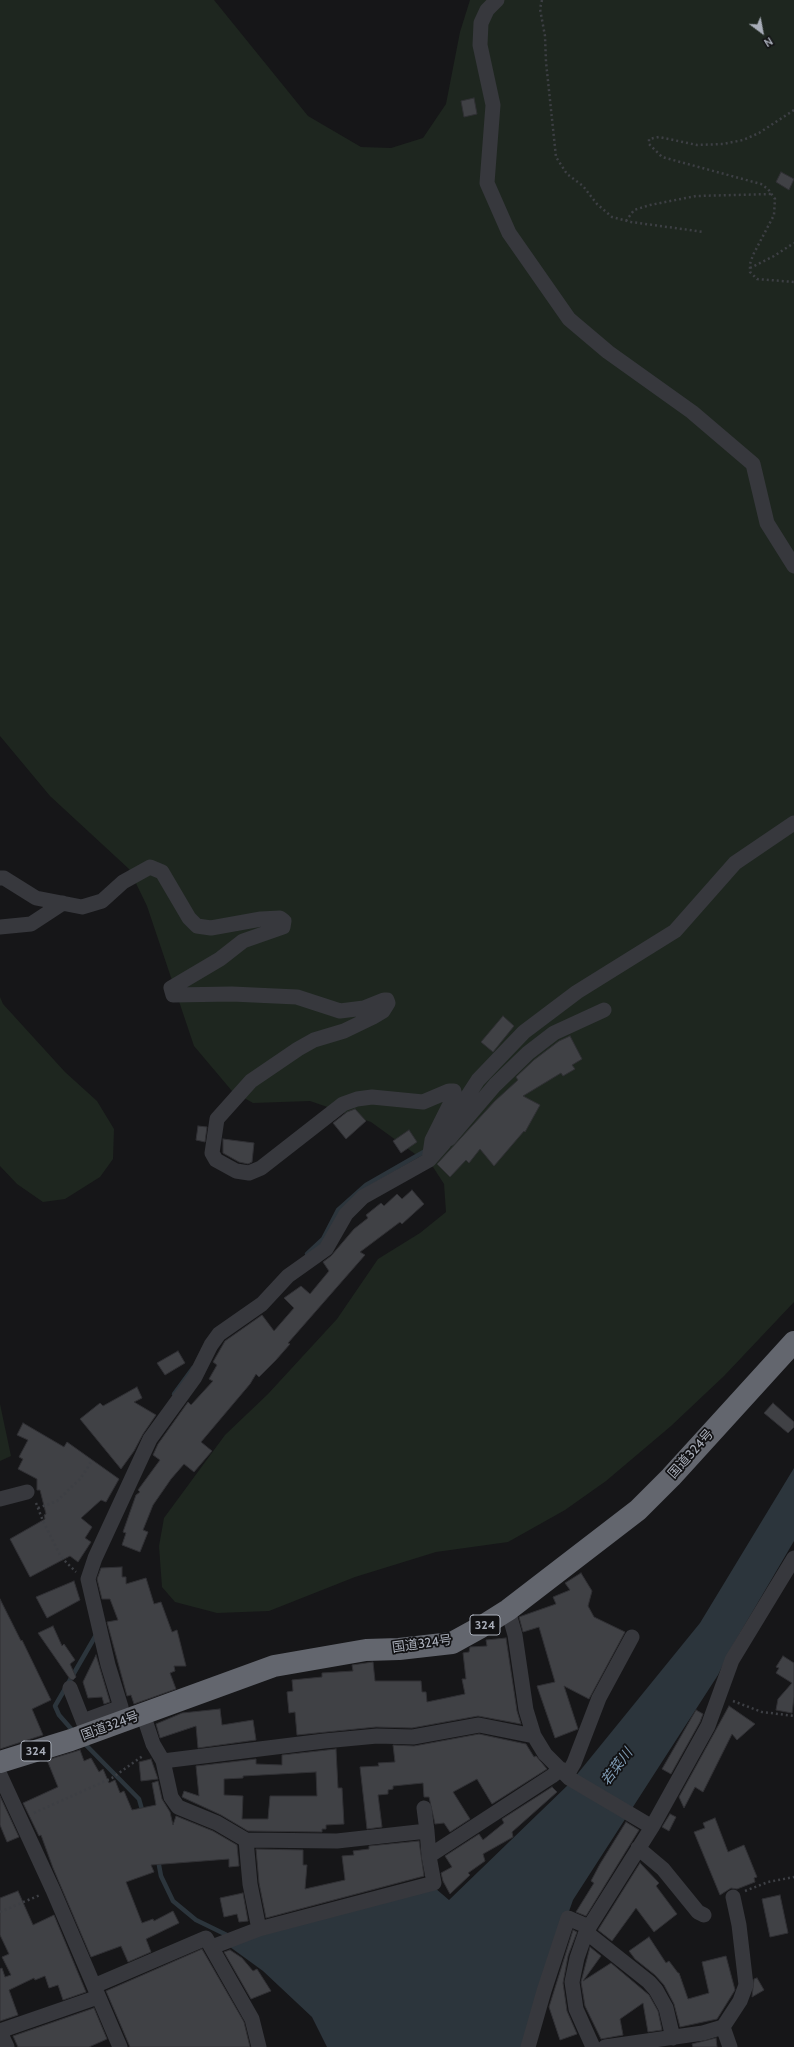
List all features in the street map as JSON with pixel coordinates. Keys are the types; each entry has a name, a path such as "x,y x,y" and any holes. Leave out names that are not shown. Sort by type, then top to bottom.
{"highway":[{"name":"国道324号","path":"0,1762 81,1732 143,1714 274,1666 366,1650 398,1649 452,1642 481,1628 508,1610 638,1510 671,1477 794,1342"}],"street":[{"path":"497,0 487,10 481,23 480,45 493,105 487,183 509,233 569,319 608,352 692,412 753,464 767,523 794,566"},
{"path":"444,1143 454,1117 478,1080 524,1032 577,992 675,931 735,863 794,823"},
{"path":"0,878 4,878 36,898 82,907 102,901 123,882 150,867 162,872 189,918 197,926 211,928 261,919 280,918 284,922 283,927 276,931 260,934 243,941 220,959 171,988 173,995 232,994 297,997 340,1011 364,1008 384,1000 387,1000 388,1003 383,1011 373,1017 344,1031 314,1040 251,1081 217,1119 212,1153 216,1160 236,1171 249,1174 261,1168 343,1104 357,1099 372,1097 409,1102 423,1102 449,1090 454,1091 454,1096 432,1140 429,1160"},
{"path":"0,927 31,924 63,903"},
{"path":"70,1688 81,1732 121,1707 108,1666 88,1580 95,1558 150,1439 195,1377 211,1345 220,1334 262,1304 288,1276 326,1249 346,1214 363,1197 429,1160 444,1143 454,1135 495,1085 528,1053 554,1033 604,1010"},
{"path":"0,1499 27,1492"},
{"path":"593,2047 576,2009 572,1982 577,1958 587,1930 652,1827 708,1726 732,1660 794,1558"},
{"path":"508,1610 515,1635 525,1705 534,1736 545,1754 566,1774 630,1815 652,1827"},
{"path":"429,1856 552,1776 566,1774 574,1763 599,1698 632,1637"},
{"path":"143,1714 153,1744 161,1758 172,1797 178,1807 217,1823 246,1840 337,1841 427,1831"},
{"path":"161,1758 377,1736 413,1737 479,1724 534,1736"},
{"path":"0,1775 53,1890 120,2047"},
{"path":"218,1945 253,1931 434,1883 429,1856 424,1808"},
{"path":"246,1840 253,1931"},
{"path":"638,1848 663,1869 698,1912 704,1915"},
{"path":"606,2047 703,2033 723,2027 740,2001 746,1985 733,1897"},
{"path":"528,2047 544,1991 568,1918 587,1930 649,1982 656,1990 666,2008 673,2038"},
{"path":"7,2047 0,2032 96,1992 206,1938 218,1945 252,2019 259,2047"},
{"path":"723,2027 730,2047"}],"path":[{"path":"542,0 540,9 545,36 546,62 556,157 567,174 582,186 597,204 612,217 626,221 704,232"},
{"path":"794,110 759,133 743,140 723,144 697,145 659,137 649,139 649,144 662,157 761,184 773,194 775,199 774,215 753,255 750,272 757,279 794,282"},
{"path":"626,221 634,210 650,204 696,196 773,194"},
{"path":"750,268 774,256 794,243"},
{"path":"38,1508 57,1502 81,1478 91,1462"},
{"path":"27,1492 31,1493 61,1558 70,1568 88,1580"},
{"path":"719,1696 762,1712 794,1716"},
{"path":"20,1819 112,1778 144,1755 161,1758"},
{"path":"733,1897 768,1882 794,1877"},
{"path":"0,1912 53,1890"}],"shaded area":[{"path":"0,0 214,0 308,116 361,147 391,148 423,138 446,104 460,32 470,0 794,0 794,1302 724,1376 671,1426 606,1481 565,1510 508,1542 436,1552 355,1577 269,1611 217,1613 175,1602 162,1587 159,1546 164,1518 225,1435 268,1394 337,1319 378,1259 420,1233 446,1212 444,1184 433,1167 371,1122 310,1101 253,1103 232,1091 194,1046 147,906 129,869 50,796 0,736"},
{"path":"0,997 3,1004 65,1072 97,1101 114,1129 113,1159 100,1177 65,1199 43,1202 17,1184 0,1166"},
{"path":"0,1404 11,1456 0,1461"}],"water":[{"name":"若菜川","path":"794,1468 794,1541 730,1650 718,1675 573,1900 542,1988 524,2047 327,2047 312,2017 263,1971 230,1947 250,1938 435,1888 449,1900 570,1783 700,1623"}],"building":[{"path":"474,98 477,114 464,117 461,101"},
{"path":"781,172 794,179 789,190 776,182"},
{"path":"503,1016 514,1026 493,1052 481,1042"},
{"path":"570,1036 582,1059 572,1065 575,1069 563,1076 561,1073 523,1096 540,1105 525,1132 524,1131 494,1166 480,1149 469,1163 466,1160 450,1177 437,1164 495,1101 518,1080 516,1077 534,1060 559,1041"},
{"path":"355,1109 366,1121 346,1139 333,1123 347,1112"},
{"path":"198,1126 207,1127 205,1142 196,1140"},
{"path":"409,1130 417,1142 401,1153 393,1141"},
{"path":"223,1139 254,1143 252,1162 248,1164 239,1162 223,1153"},
{"path":"412,1190 424,1204 402,1224 400,1222 360,1252 365,1255 288,1343 290,1344 276,1360 259,1377 256,1374 250,1384 201,1442 212,1451 194,1472 184,1464 171,1479 153,1505 143,1530 148,1532 140,1552 122,1545 126,1533 123,1532 136,1495 140,1492 138,1490 160,1460 153,1455 158,1444 188,1402 191,1405 213,1381 209,1379 217,1365 213,1362 225,1341 262,1315 274,1331 294,1308 284,1298 301,1286 310,1294 329,1271 323,1262 331,1256 354,1229 368,1218 366,1215 381,1203 384,1206 397,1194 402,1199"},
{"path":"178,1351 185,1363 165,1375 157,1363"},
{"path":"137,1387 142,1398 134,1402 156,1415 121,1469 80,1419 100,1403 103,1406"},
{"path":"773,1403 794,1422 794,1427 788,1433 764,1413"},
{"path":"23,1423 64,1447 67,1442 119,1479 106,1502 101,1500 81,1518 92,1527 85,1538 91,1542 78,1562 70,1556 30,1577 10,1539 45,1519 44,1515 46,1514 40,1490 37,1490 37,1479 18,1469 23,1459 19,1457 28,1440 17,1435"},
{"path":"122,1567 122,1577 126,1577 126,1584 146,1578 154,1604 161,1602 172,1632 177,1630 186,1666 174,1666 175,1671 170,1673 176,1689 134,1704 131,1695 127,1696 107,1622 118,1620 110,1599 102,1599 97,1579 101,1568"},
{"path":"581,1573 592,1591 588,1606 594,1617 625,1632 589,1699 564,1686 578,1729 555,1738 537,1686 555,1682 539,1627 523,1632 519,1617 556,1604 553,1597 570,1590 565,1583"},
{"path":"74,1581 80,1600 47,1618 36,1597"},
{"path":"0,1599 51,1700 32,1709 43,1735 0,1749"},
{"path":"53,1626 62,1646 64,1644 75,1660 70,1664 76,1677 73,1680 70,1679 38,1633"},
{"path":"506,1638 517,1711 521,1724 478,1716 412,1728 376,1727 297,1735 295,1712 289,1713 287,1692 293,1691 292,1680 322,1677 322,1673 353,1671 352,1665 373,1662 375,1681 421,1681 422,1692 426,1692 427,1702 465,1694 462,1679 466,1679 463,1653 469,1652 470,1647 487,1646 486,1640"},
{"path":"96,1655 110,1702 104,1704 102,1697 88,1698 83,1682"},
{"path":"783,1656 794,1663 794,1697 792,1713 776,1710 778,1699 792,1683 776,1673 779,1668 776,1667"},
{"path":"729,1706 755,1724 737,1740 732,1734 703,1792 695,1787 684,1808 679,1797"},
{"path":"220,1709 222,1725 253,1720 256,1740 198,1748 196,1726 160,1738 156,1724 182,1713"},
{"path":"696,1710 703,1714 700,1722 671,1774 662,1769"},
{"path":"479,1734 526,1744 534,1757 536,1756 547,1769 492,1804 477,1779 453,1792 470,1819 450,1832 444,1823 435,1824 429,1797 424,1797 423,1783 393,1786 393,1789 388,1790 388,1794 378,1795 382,1827 367,1829 360,1767 379,1766 378,1763 395,1762 393,1745 414,1746"},
{"path":"336,1749 338,1788 342,1788 344,1824 326,1825 326,1829 322,1829 322,1832 248,1831 221,1815 182,1797 184,1791 199,1796 196,1766 256,1759 256,1764 282,1765 282,1755","holes":["316,1772 317,1796 270,1796 268,1819 242,1819 243,1796 224,1795 224,1779 243,1778 243,1776"]},
{"path":"80,1750 84,1761 91,1758 99,1772 103,1769 109,1783 115,1780 120,1793 124,1791 132,1810 156,1805 152,1783 158,1781 162,1799 170,1812 173,1825 176,1816 213,1831 237,1845 239,1866 229,1867 229,1859 151,1865 154,1872 126,1882 142,1923 153,1919 154,1921 173,1911 179,1923 146,1939 151,1952 128,1962 121,1946 91,1957 53,1868 41,1835 39,1836 23,1803 58,1787 47,1760"},
{"path":"151,1759 158,1779 141,1781 139,1762"},
{"path":"552,1787 557,1792 512,1832 513,1837 483,1854 485,1861 468,1873 470,1875 450,1894 443,1881 441,1873 452,1867 445,1856 479,1834 483,1840 504,1823 502,1819"},
{"path":"0,1796 19,1837 7,1842 0,1825"},
{"path":"670,1814 676,1817 669,1831 662,1827"},
{"path":"715,1818 728,1852 744,1845 757,1877 754,1878 755,1882 737,1889 731,1888 720,1895 694,1832 705,1828 703,1823"},
{"path":"626,1822 639,1830 586,1916 576,1912 594,1883 591,1881 600,1864"},
{"path":"419,1841 424,1876 266,1918 259,1883 256,1849 303,1850 303,1865 307,1865 305,1889 345,1880 342,1856 354,1855 353,1851 369,1849 369,1846"},
{"path":"640,1863 659,1883 656,1886 677,1914 654,1932 636,1908 612,1941 598,1930"},
{"path":"18,1891 33,1925 54,1915 86,1992 63,2000 58,1985 49,1988 45,1976 35,1980 34,1978 9,1990 18,2015 0,2021 0,1969 2,1968 5,1977 11,1975 2,1957 9,1954 0,1935 0,1898"},
{"path":"243,1893 248,1921 239,1922 237,1914 224,1917 220,1898"},
{"path":"780,1895 788,1933 770,1937 762,1899"},
{"path":"573,1930 577,1932 568,1956 563,1983 567,2011 577,2034 560,2040 549,2007"},
{"path":"649,1937 666,1963 669,1961 679,1973 688,1999 709,1993 702,1962 726,1956 735,1990 717,2019 680,2027 674,2004 664,1985 655,1975 635,1959 629,1951"},
{"path":"590,1947 601,1956 583,1981 611,1963 649,1995 658,2011 662,2030 648,2032 643,2003 620,2019 623,2035 601,2039 585,2006 581,1982"},
{"path":"202,1949 244,2022 250,2047 130,2047 106,1991"},
{"path":"230,1950 242,1958 253,1971 257,1969 271,1991 251,1999 224,1952"},
{"path":"757,1978 764,1990 752,1997 754,1979"},
{"path":"94,2008 107,2039 89,2047 18,2047 13,2036"},
{"path":"716,2038 717,2047 693,2047 692,2044"}],"waterway":[{"path":"307,1254 323,1239 338,1210 366,1185 427,1150"},
{"path":"174,1394 193,1368"},
{"path":"74,1732 59,1715 55,1706 96,1635"},
{"path":"83,1742 139,1799 143,1813"},
{"path":"158,1860 161,1876 173,1901 196,1920 231,1937"}]}
